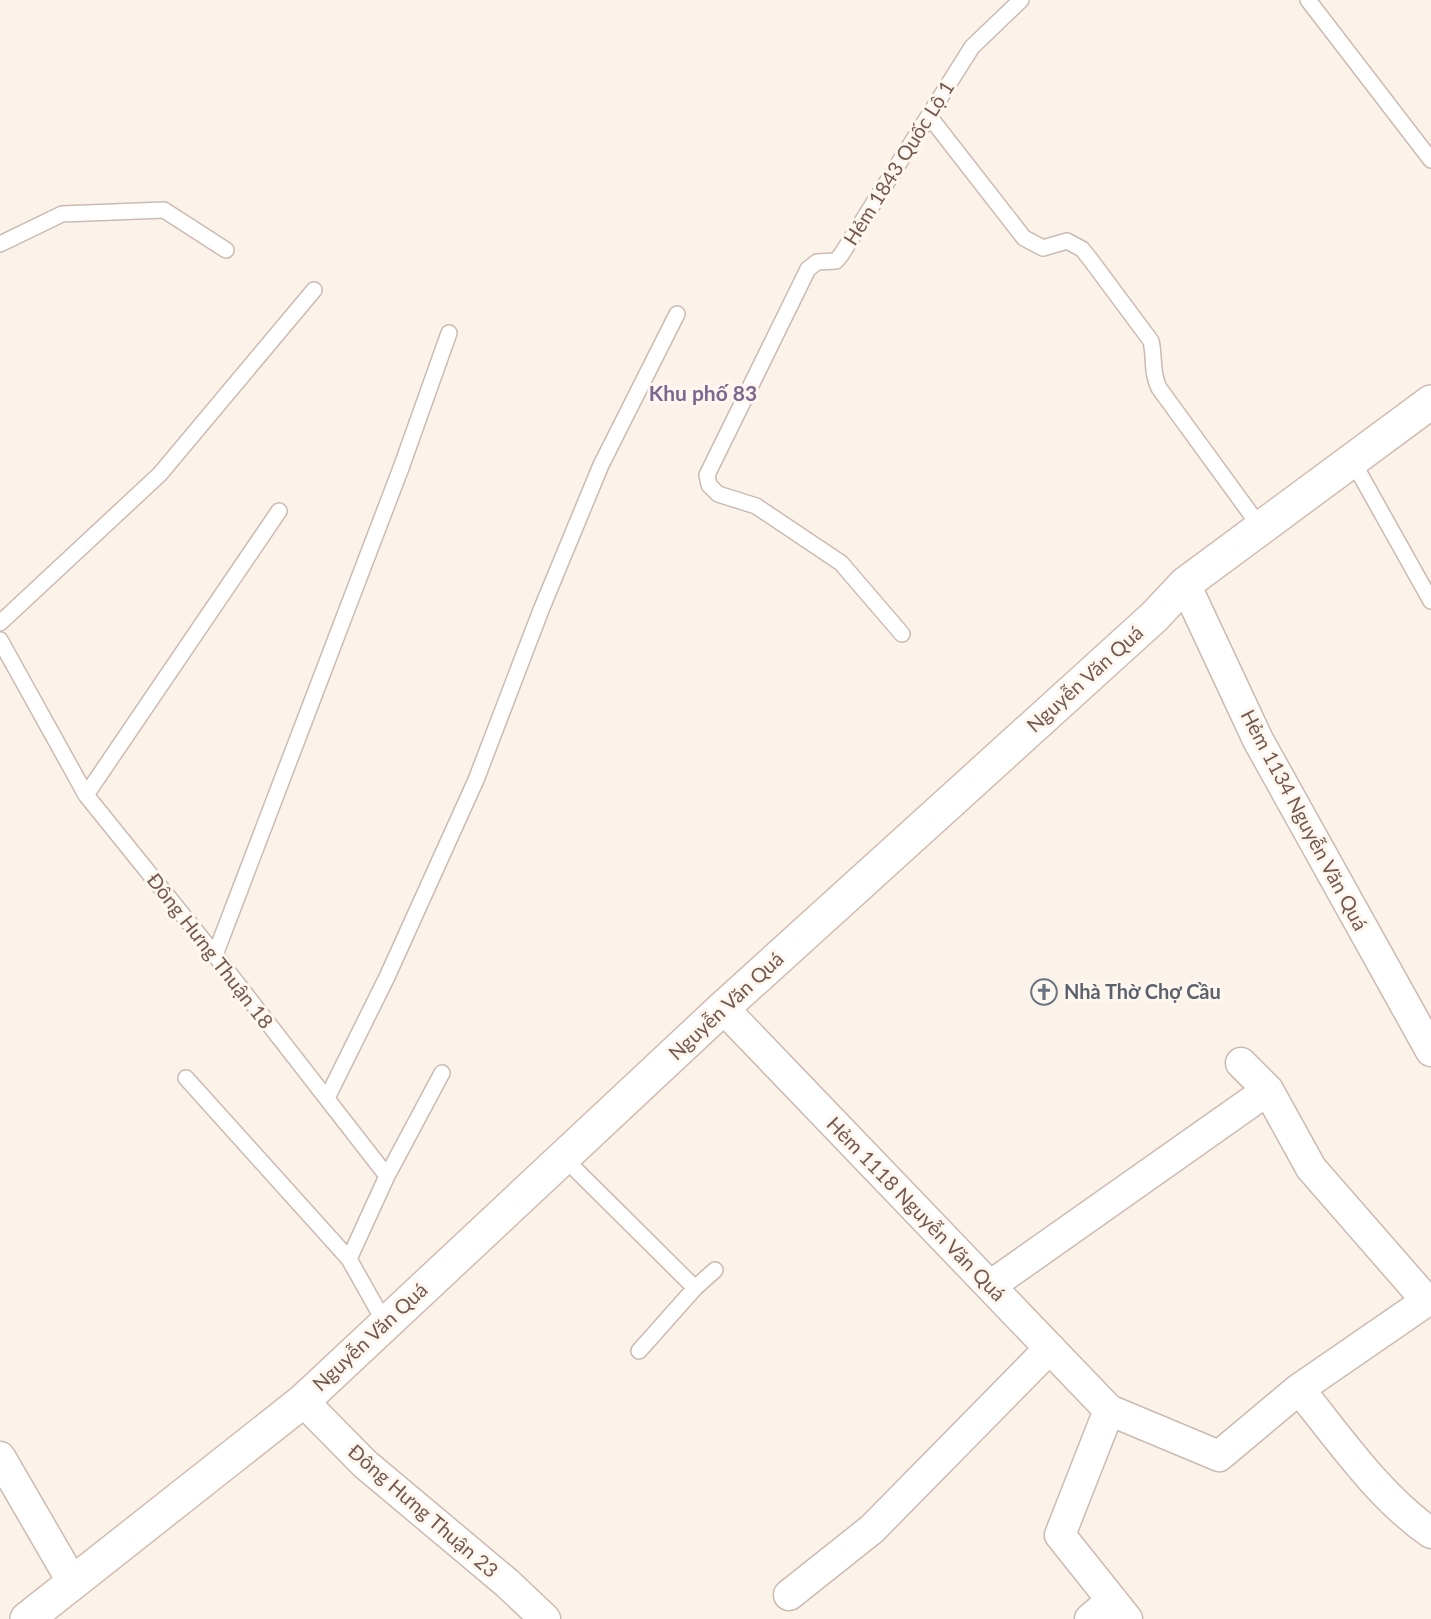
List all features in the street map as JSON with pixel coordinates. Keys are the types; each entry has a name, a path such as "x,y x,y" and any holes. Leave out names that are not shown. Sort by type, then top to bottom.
{"main road":[{"name":"Nguyễn Văn Quá","path":"27,1619 303,1401 723,1008 1154,617 1185,584 1431,402"}],"street":[{"name":"Hẻm 1134 Nguyễn Văn Quá","path":"1185,584 1258,740 1431,1051"},
{"name":"Hẻm 1118 Nguyễn Văn Quá","path":"723,1008 1109,1410"},
{"path":"1090,1619 1120,1609 1060,1535 1109,1410 1219,1456 1299,1389 1429,1300 1311,1167 1268,1090 1240,1063"},
{"path":"990,1286 1268,1090"},
{"path":"789,1595 872,1529 1050,1348"},
{"path":"1299,1389 1367,1473 1416,1522 1431,1533"},
{"name":"Đông Hưng Thuận 23","path":"303,1401 365,1464 507,1582 545,1619"},
{"path":"0,1456 73,1583"}],"lane":[{"name":"Hẻm 1843 Quốc Lộ 1","path":"902,634 841,563 756,506 718,494 709,485 707,475 808,269 817,262 836,261 841,255 972,47 1021,0"},
{"path":"1308,0 1431,160"},
{"path":"929,116 1024,238 1042,248 1067,241 1082,249 1151,341 1154,354 1153,377 1159,388 1261,528"},
{"path":"0,244 62,214 164,210 226,250"},
{"path":"0,623 160,474 314,290"},
{"path":"327,1098 387,977 476,780 541,610 601,465 677,314"},
{"path":"215,955 397,480 449,333"},
{"path":"1352,460 1431,601"},
{"path":"86,795 279,511"},
{"name":"Đông Hưng Thuận 18","path":"0,640 86,795 215,955 387,1176"},
{"path":"349,1259 387,1176 442,1073"},
{"path":"186,1078 349,1259 385,1323"},
{"path":"563,1157 695,1288"},
{"path":"639,1351 695,1288 715,1270"}],"place":[{"name":"Nhà Thờ Chợ Cầu","path":"1044,992"}],"district":[{"name":"Khu phố 83","path":"703,394"}]}
